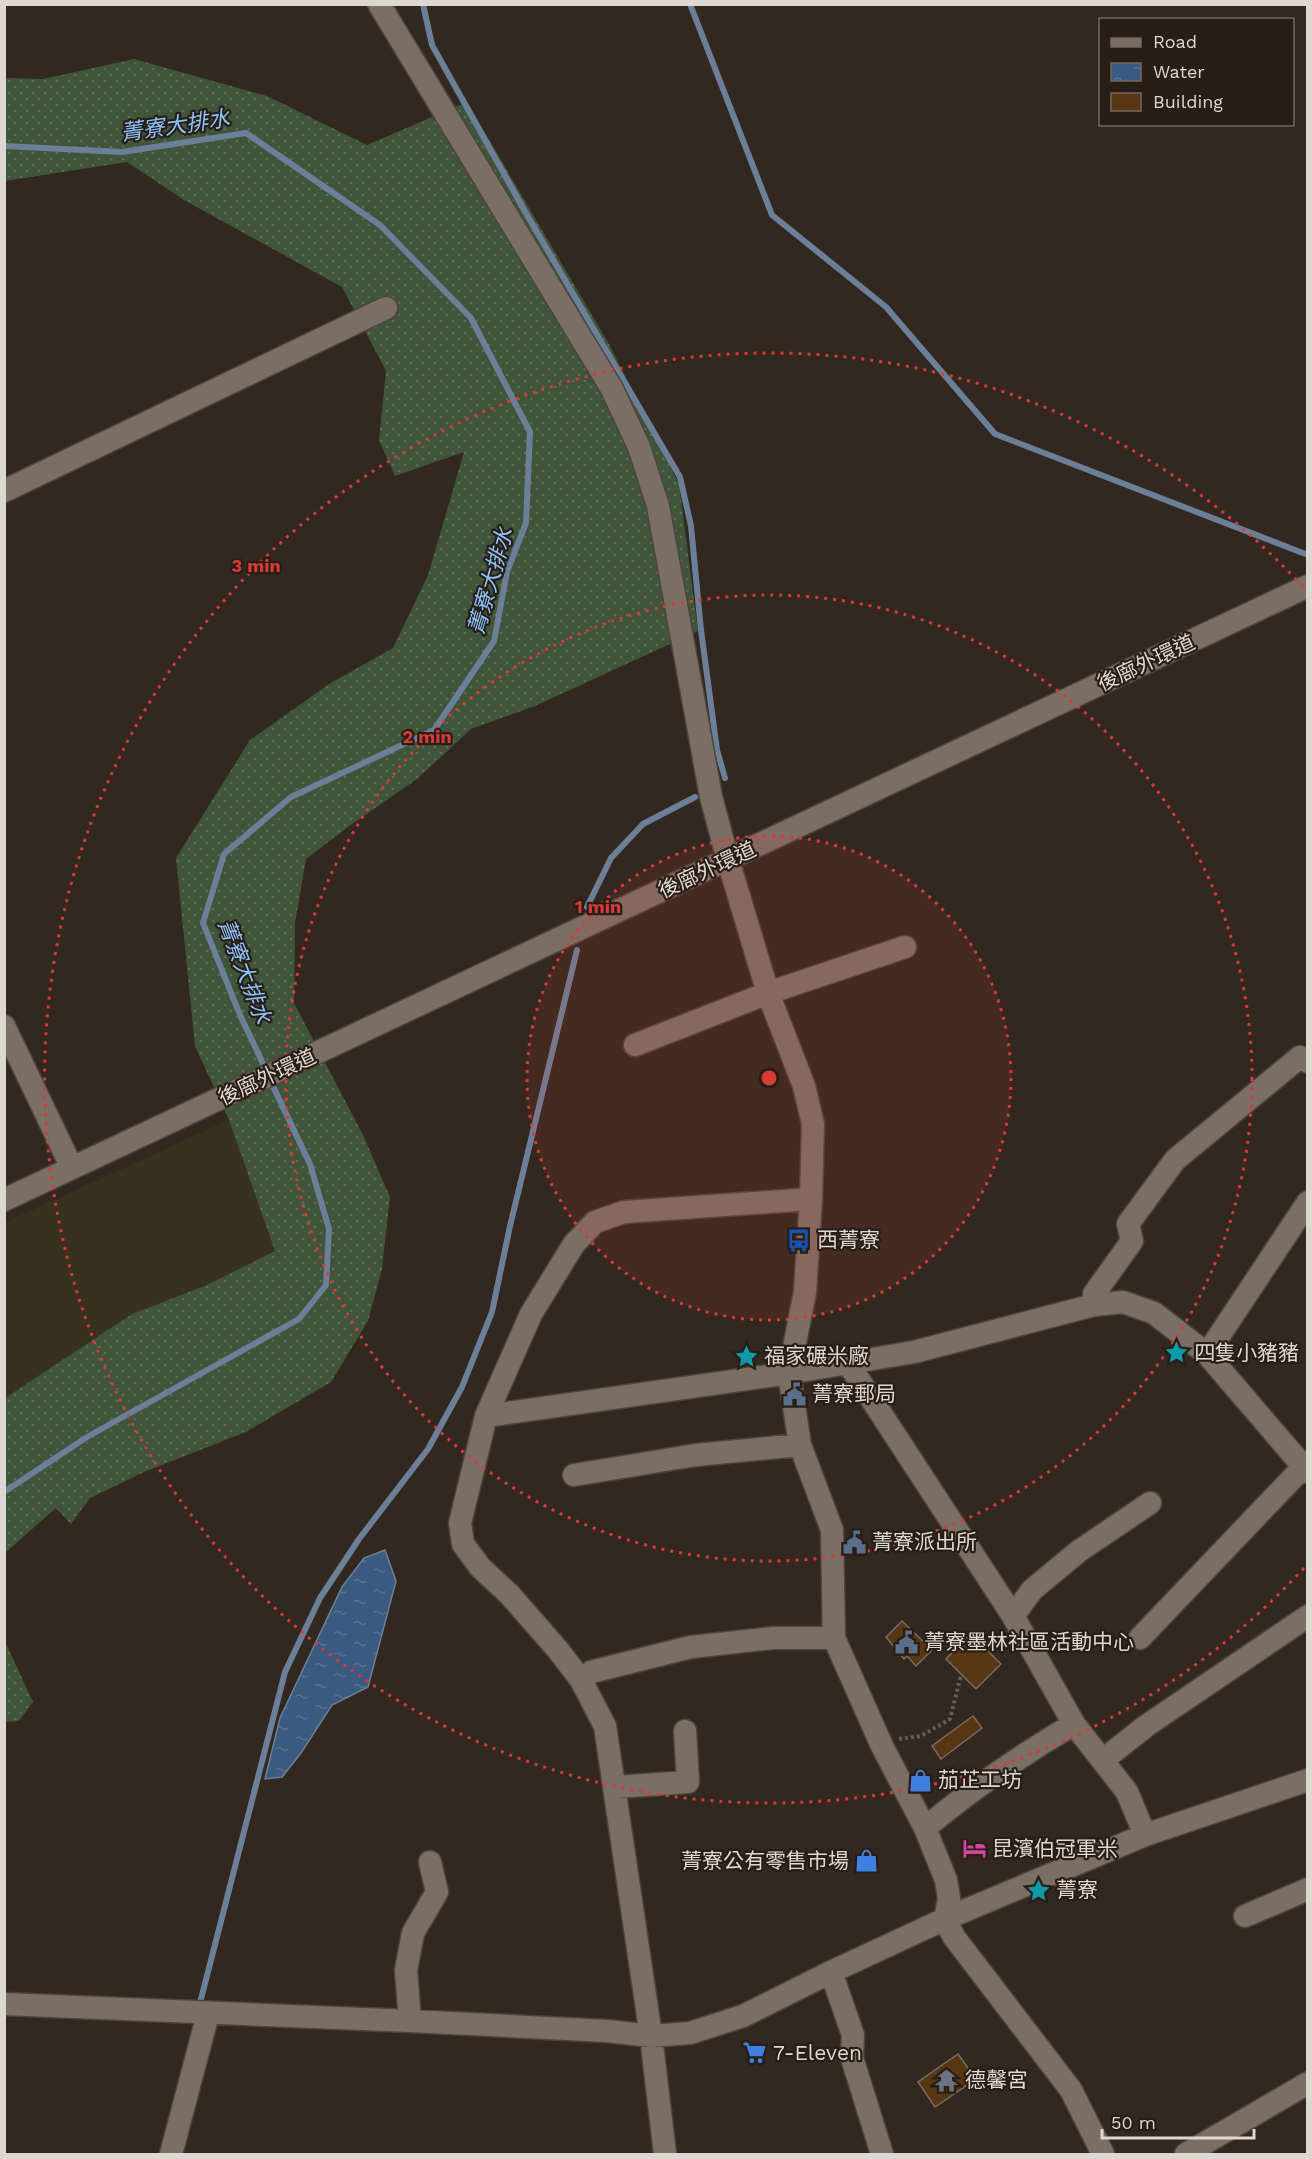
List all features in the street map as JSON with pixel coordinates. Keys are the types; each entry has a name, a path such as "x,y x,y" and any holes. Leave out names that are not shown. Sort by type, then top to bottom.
{"street":[{"path":"379,4 612,389 639,447 658,506 711,797 768,993 804,1086 813,1124 805,1292 789,1373 800,1445 832,1530 834,1638 882,1746 925,1828 946,1880 949,1899 945,1920 954,1937 1071,2090 1103,2154"},
{"path":"4,491 386,308"},
{"name":"後廍外環道","path":"4,1200 1301,590"},
{"path":"635,1045 768,993 905,947"},
{"path":"4,1026 72,1168"},
{"path":"1094,1305 1094,1294 1132,1241 1128,1224 1175,1160 1300,1057 1308,1062"},
{"path":"664,2154 651,2036 616,1787 605,1726 580,1680 558,1650 510,1595 480,1567 463,1544 460,1523 486,1416 531,1314 574,1244 596,1222 624,1212 811,1199"},
{"path":"1207,1354 1308,1202"},
{"path":"486,1416 789,1373 914,1352 1094,1305 1123,1302 1154,1313 1207,1354 1306,1467 1140,1638"},
{"path":"848,1363 1013,1616 1074,1724 1127,1792 1145,1835"},
{"path":"574,1475 696,1455 800,1445"},
{"path":"1013,1616 1032,1590 1079,1551 1150,1503"},
{"path":"1103,1760 1146,1726 1308,1616"},
{"path":"580,1680 591,1672 691,1647 772,1638 834,1638"},
{"path":"925,1828 963,1797 1010,1764 1074,1724"},
{"path":"616,1787 688,1782 685,1731"},
{"path":"4,2004 410,2021 607,2031 651,2036 690,2033 743,2016 831,1972 945,1920 1145,1835 1308,1780"},
{"path":"410,2021 406,1970 413,1933 437,1892 430,1862"},
{"path":"1245,1916 1308,1889"},
{"path":"831,1972 854,2035 852,2058 882,2154"},
{"path":"171,2154 208,2014"},
{"path":"1186,2154 1308,2083"}],"path":[{"path":"882,1746 894,1739 921,1736 950,1719 961,1675"}],"shaded area":[{"path":"229,1120 276,1251 207,1285 132,1314 5,1398 4,1223"}],"green space":[{"path":"134,59 267,96 367,145 467,102 610,346 679,484 698,631 535,706 471,729 417,779 306,859 295,923 294,1003 363,1135 390,1197 382,1269 368,1321 331,1382 246,1432 144,1472 90,1498 71,1524 56,1508 5,1553 5,1398 132,1314 207,1285 275,1251 229,1120 195,1046 176,858 250,740 329,684 393,648 428,575 464,452 395,476 379,440 386,371 342,287 184,200 127,162 5,181 5,78 43,79"},
{"path":"4,1639 33,1702 19,1721 5,1722"}],"water":[{"path":"385,1550 396,1581 368,1687 332,1705 301,1753 282,1777 265,1779 280,1718 342,1587 364,1558"}],"building":[{"name":"菁寮墨林社區活動中心","path":"902,1621 932,1650 916,1666 907,1656 904,1659 886,1637"},
{"path":"971,1634 1001,1664 976,1689 946,1659"},
{"path":"973,1716 982,1728 941,1759 932,1746"},
{"name":"德馨宮","path":"958,2054 976,2079 935,2107 918,2082"}],"waterway":[{"path":"423,4 432,45 527,215 680,477 691,526 701,630 717,750 725,778"},
{"path":"690,4 772,215 886,307 995,434 1308,555"},
{"name":"菁寮大排水","path":"4,146 122,152 246,133 380,225 471,318 530,432 526,523 507,572 494,641 434,730 291,797 224,854 203,923 240,1015 266,1070"},
{"path":"587,907 611,858 643,824 695,797"},
{"path":"200,2003 285,1672 320,1598 359,1539 428,1449 462,1387 492,1312 510,1226 577,950"},
{"name":"菁寮大排水","path":"4,1492 87,1437 299,1319 326,1285 329,1229 310,1164 270,1080"}],"place":[{"name":"西菁寮","path":"799,1240"},
{"name":"四隻小豬豬","path":"1176,1353"},
{"name":"福家碾米廠","path":"746,1356"},
{"name":"菁寮郵局","path":"794,1394"},
{"name":"菁寮派出所","path":"854,1542"},
{"name":"菁寮墨林社區活動中心","path":"906,1642"},
{"name":"茄芷工坊","path":"920,1780"},
{"name":"昆濱伯冠軍米","path":"974,1849"},
{"name":"菁寮公有零售市場","path":"867,1861"},
{"name":"菁寮","path":"1038,1890"},
{"name":"7-Eleven","path":"755,2053"},
{"name":"德馨宮","path":"947,2080"}]}
